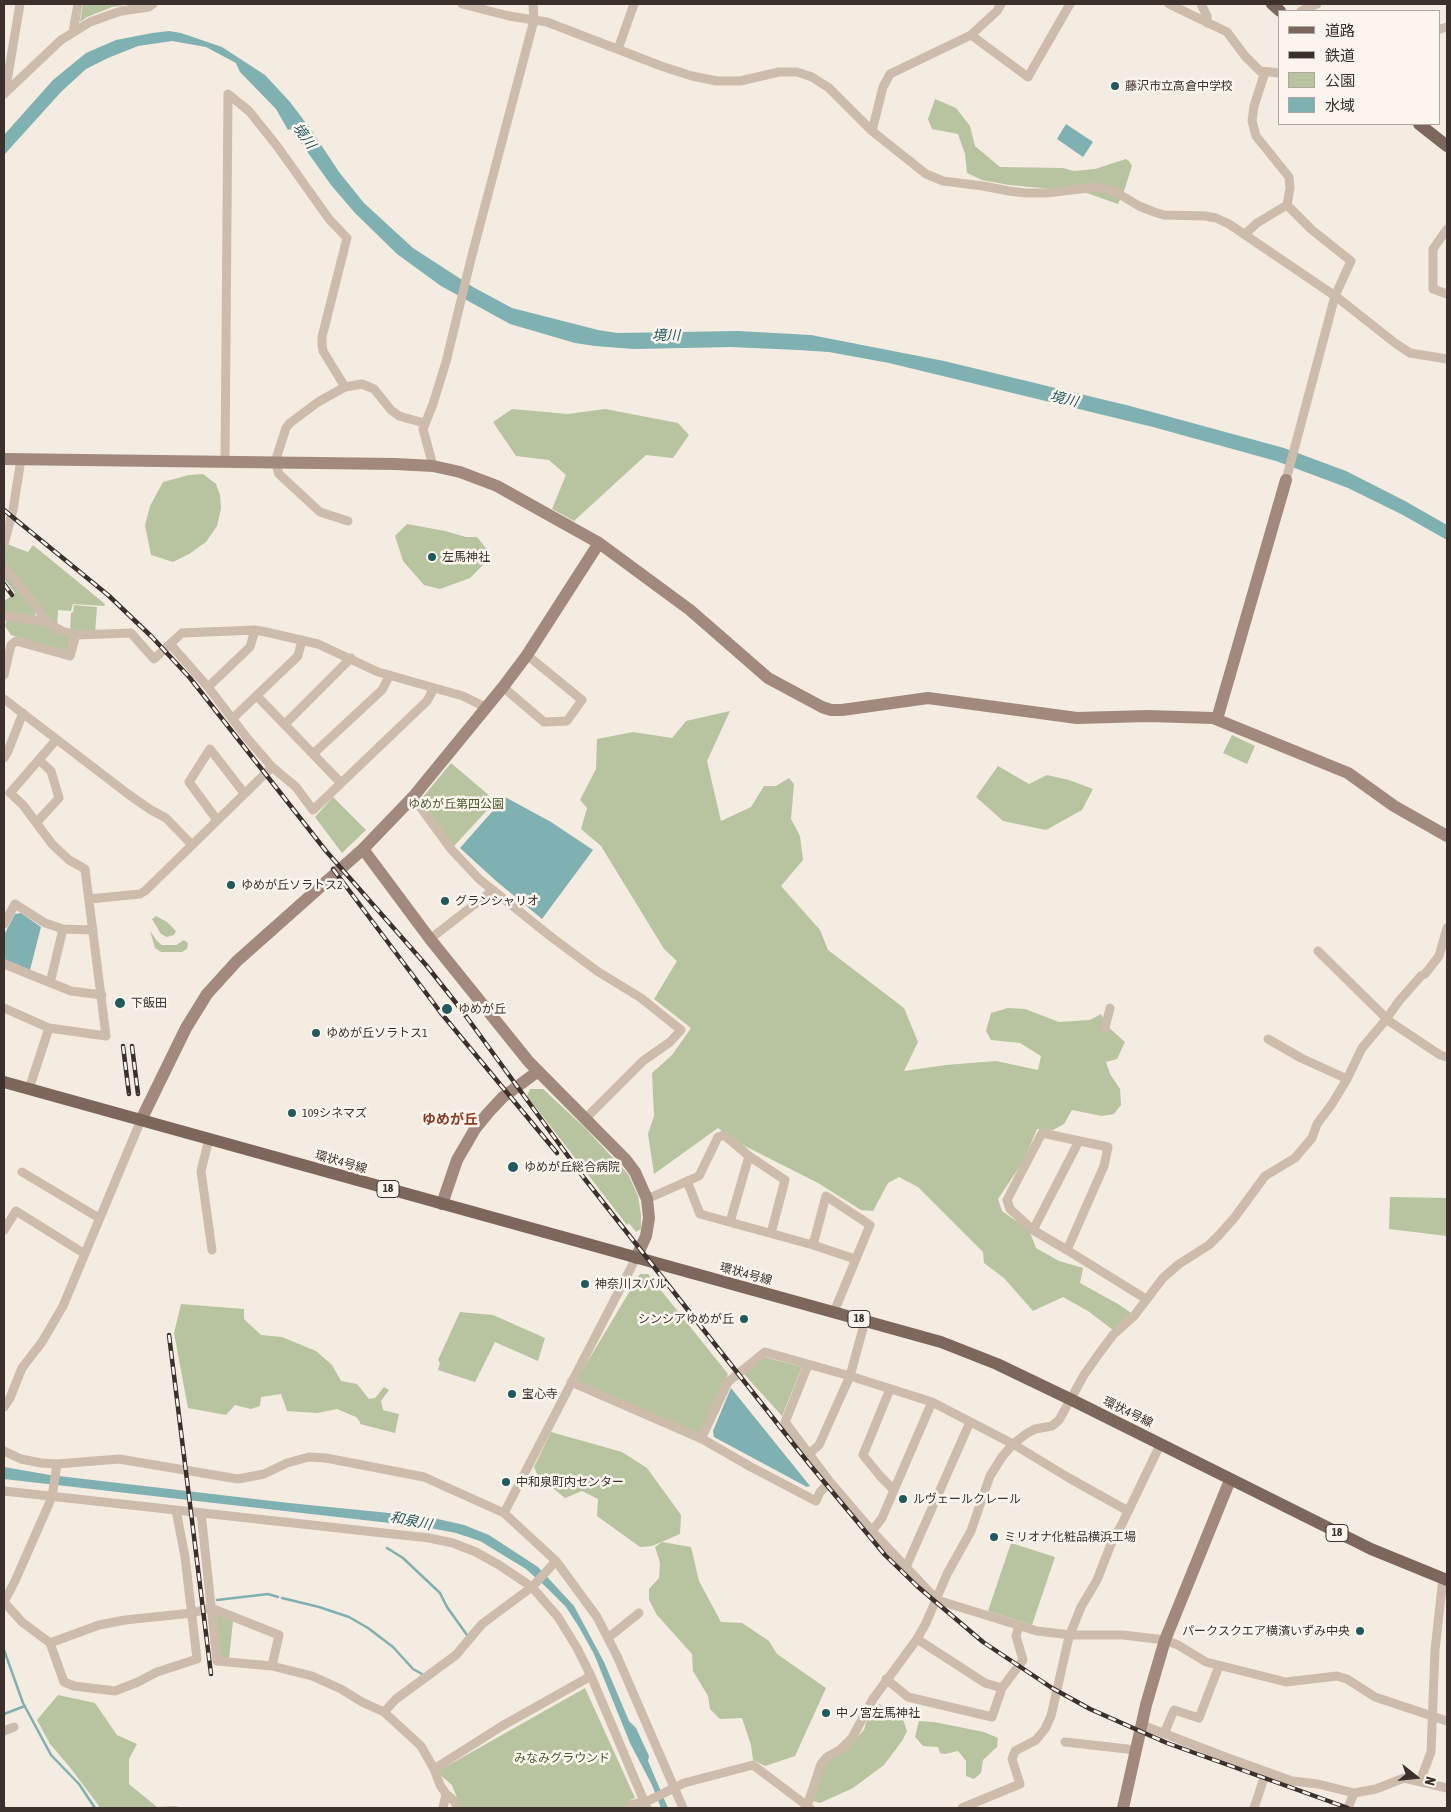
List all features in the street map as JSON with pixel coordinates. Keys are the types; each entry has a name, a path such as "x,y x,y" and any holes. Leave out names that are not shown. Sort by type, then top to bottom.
{"main road":[{"path":"1420,125 1447,146"},
{"name":"環状4号線","path":"4,1082 941,1342 997,1364 1072,1400 1371,1549 1445,1579"}],"street":[{"path":"4,94 20,4"},
{"path":"74,32 78,4"},
{"path":"4,94 61,40 90,22 121,11 149,7 153,4"},
{"path":"462,4 481,10 547,22 692,76 717,82 740,81 779,72 797,72 812,77 829,88 872,132 926,174 943,181 1025,193 1046,193 1097,187 1114,191 1139,206 1164,215 1216,218 1245,234 1335,296 1410,352 1447,359"},
{"path":"432,466 423,429 424,423 433,404 446,362 468,268 534,20 533,4"},
{"path":"618,49 634,4"},
{"path":"872,132 883,87 890,74 971,35 997,11 1001,4"},
{"path":"971,35 1028,77 1070,4"},
{"path":"1169,4 1227,32 1245,56 1260,71 1278,73"},
{"path":"1201,4 1207,16 1207,23"},
{"path":"1303,10 1317,4"},
{"path":"1245,234 1257,223 1287,205 1290,188 1289,177 1256,136 1252,121 1254,106 1265,72"},
{"path":"225,462 228,94 249,111 320,203 329,219 347,238 322,344 323,351 345,387"},
{"path":"1217,719 1286,479 1335,296 1351,261 1312,230 1287,205"},
{"path":"1445,235 1433,249 1433,289 1447,294"},
{"path":"348,521 320,512 279,474 275,462 286,428 318,402 345,387 362,384 374,389 391,410 399,416 424,423"},
{"path":"4,459 395,464 432,466 454,470 483,480 599,543 690,610 768,678 815,704 831,710 928,698 1083,718 1148,716 1217,719 1348,773 1394,806 1447,836"},
{"path":"4,544 13,510 21,459"},
{"path":"4,1407 10,1398 22,1368 54,1324 140,1120 186,1028 202,1002 217,982 244,954 363,849 413,798 527,655 599,543"},
{"path":"4,566 41,613 44,621"},
{"path":"4,616 44,621 62,632 76,635 130,633 154,659 182,633 255,630 325,647 378,672 463,696 486,708"},
{"path":"208,687 250,647 255,630"},
{"path":"4,676 11,644 16,641 70,656 76,635"},
{"path":"232,719 298,656 302,640"},
{"path":"170,644 208,687 272,767 296,787 313,810 427,701 434,688"},
{"path":"503,687 544,722 567,722 582,700 527,655"},
{"path":"285,724 351,658"},
{"path":"313,754 382,690 390,675"},
{"path":"257,696 341,783"},
{"path":"4,699 151,810 166,818 192,845"},
{"path":"4,758 7,741 22,713"},
{"path":"4,1008 49,1028 106,1036 85,869 69,860 52,844 37,822 10,793 56,740"},
{"path":"217,820 189,782 210,749 244,793"},
{"path":"37,822 59,798 51,771 39,760"},
{"path":"89,899 140,894 145,891 272,767"},
{"path":"413,798 451,849 479,879 550,936 597,971 640,998 681,1030 670,1042 644,1061 585,1120"},
{"path":"363,849 430,940 537,1072 636,1172 647,1199 649,1218 644,1243 504,1513"},
{"path":"430,940 493,890"},
{"path":"4,924 15,904 45,923 63,929 93,930"},
{"path":"629,1808 630,1805 647,1803 684,1783 752,1765 809,1807 821,1764 827,1757 840,1750 852,1738 886,1679 917,1639 937,1600 947,1574 971,1531 990,1476 997,1464 1012,1444 1031,1431 1054,1425 1063,1415 1084,1375 1098,1355 1113,1335 1134,1316 1163,1278 1179,1264 1209,1245 1235,1217 1265,1176 1295,1158 1312,1138 1317,1124 1347,1079 1362,1048 1399,1001 1439,956 1447,928"},
{"path":"50,983 63,929"},
{"path":"1318,951 1386,1019 1411,1037 1440,1055 1447,1057"},
{"path":"4,964 71,992 102,995"},
{"path":"1105,1028 1110,1008"},
{"path":"29,1089 49,1028"},
{"path":"1268,1039 1301,1058 1347,1079"},
{"path":"442,1204 457,1160 475,1129 503,1098 537,1072"},
{"path":"1067,1250 1104,1166 1108,1146 1042,1133 1007,1200 1010,1209 1033,1230 1146,1299"},
{"path":"647,1199 699,1176 718,1137 724,1135 748,1156 785,1180 771,1233"},
{"path":"210,1139 201,1171 212,1250"},
{"path":"1033,1230 1079,1140"},
{"path":"730,1222 748,1156"},
{"path":"22,1172 100,1218"},
{"path":"687,1182 700,1214 813,1245 855,1259"},
{"path":"813,1245 826,1196 870,1225 834,1312"},
{"path":"4,1230 16,1211 85,1254"},
{"path":"810,1453 819,1445 850,1376 865,1320"},
{"path":"701,1439 728,1382 765,1352 932,1402 1012,1444 1128,1511"},
{"path":"808,1365 785,1422 830,1482 872,1531 937,1600 1037,1630 1071,1635 1123,1635 1165,1640 1178,1645 1206,1662 1286,1682 1337,1676 1347,1679 1375,1697 1447,1721"},
{"path":"571,1382 701,1439 816,1501 820,1492 830,1482"},
{"path":"890,1389 863,1455 894,1490"},
{"path":"872,1531 882,1518 932,1402"},
{"path":"906,1567 970,1422"},
{"path":"962,1808 1020,1784 1012,1760 1015,1751 1036,1740 1045,1729 1051,1716 1069,1637 1081,1607 1097,1580 1111,1544 1161,1443"},
{"path":"4,1451 22,1459 57,1468 119,1459 238,1479 264,1474 287,1462 310,1457 326,1458 424,1477 504,1513 556,1561 597,1617 608,1638 672,1790 683,1808"},
{"path":"57,1468 53,1494 4,1602 22,1622 50,1643 64,1682 74,1686 115,1691 157,1672 197,1659 185,1557 176,1510"},
{"path":"1123,1808 1142,1725 1165,1640 1230,1480"},
{"path":"4,1491 53,1494 201,1513 428,1538 453,1543 476,1552 534,1586 558,1617 591,1676 647,1803"},
{"path":"201,1513 217,1661 272,1666 312,1676 384,1712 421,1746 434,1769 440,1785 458,1808"},
{"path":"384,1712 396,1699 456,1654 482,1624 534,1586 556,1561"},
{"path":"1420,1781 1432,1752 1435,1650 1445,1579"},
{"path":"50,1643 99,1625 125,1620 192,1613 211,1608 279,1635 272,1666"},
{"path":"608,1638 639,1613"},
{"path":"886,1679 908,1696 992,1717 1002,1688 1023,1660 1016,1636 1019,1626"},
{"path":"917,1639 985,1683 1002,1688"},
{"path":"1164,1734 1174,1710 1199,1718 1219,1666"},
{"path":"434,1769 502,1726 591,1676"},
{"path":"1142,1725 1266,1772 1292,1780 1354,1793 1376,1789 1404,1778 1447,1788"},
{"path":"4,1731 14,1727"},
{"path":"1065,1742 1136,1750"},
{"path":"1254,1808 1266,1772"},
{"path":"1348,1808 1354,1793"},
{"path":"443,1808 446,1794"}],"green space":[{"path":"83,4 129,4 112,7 87,17 80,22"},
{"path":"935,99 956,108 970,126 975,146 1000,167 1063,168 1074,171 1095,169 1126,159 1132,166 1118,204 1084,192 1009,185 982,180 967,173 965,154 958,134 932,129 928,119"},
{"path":"512,409 568,414 605,409 678,423 689,435 673,458 646,455 574,521 552,509 566,475 549,460 516,456 493,422"},
{"path":"203,474 216,484 220,495 221,508 217,526 206,542 173,562 151,555 145,525 150,506 163,482 189,475"},
{"path":"407,524 466,537 477,537 492,556 470,578 440,589 424,585 403,561 395,536"},
{"path":"7,544 28,552 33,545 105,604 104,606 73,604 71,611 58,610 57,626 49,620 43,609 4,561 4,552"},
{"path":"4,571 36,612 34,617 4,613 4,601 15,593 4,579"},
{"path":"74,605 97,607 95,633 70,631 71,613 73,612"},
{"path":"7,619 47,625 71,636 67,652 11,635 5,626"},
{"path":"730,711 707,761 721,821 751,807 764,786 776,786 789,778 794,784 791,819 800,836 803,860 781,886 820,930 828,950 904,1008 918,1042 904,1071 996,1061 1038,1070 1041,1056 1020,1043 991,1040 986,1031 991,1013 1008,1008 1025,1009 1059,1022 1090,1020 1101,1014 1106,1025 1125,1042 1117,1059 1106,1062 1110,1074 1120,1089 1121,1105 1114,1114 1102,1116 1072,1110 1064,1124 1053,1130 1037,1129 1024,1160 998,1199 1002,1211 1029,1230 1036,1248 1059,1261 1083,1268 1080,1283 1131,1313 1113,1330 1088,1311 1063,1297 1033,1311 1004,1278 984,1263 983,1252 918,1187 899,1177 888,1183 873,1211 861,1210 818,1183 737,1142 718,1128 654,1174 648,1134 654,1116 652,1073 672,1055 691,1028 654,999 677,961 664,949 601,846 581,829 587,808 580,800 596,769 597,739 633,732 672,738 686,721"},
{"path":"1232,735 1255,746 1247,764 1223,753"},
{"name":"ゆめが丘第四公園","path":"451,763 491,797 492,805 454,846 422,805 422,798"},
{"path":"998,766 1029,784 1047,775 1069,780 1093,789 1082,810 1046,830 1003,821 976,797"},
{"path":"333,797 366,830 342,853 315,817"},
{"path":"156,916 167,922 176,931 174,935 167,937 161,934 152,919"},
{"path":"150,931 162,945 176,945 184,940 188,943 187,949 182,952 161,952 155,948"},
{"path":"530,1089 543,1089 584,1127 628,1174 638,1196 641,1229 636,1232 629,1223 627,1225 527,1096"},
{"path":"1390,1197 1447,1198 1447,1236 1389,1229"},
{"path":"640,1274 648,1274 728,1374 700,1434 576,1381"},
{"path":"181,1304 244,1309 244,1319 261,1335 282,1337 316,1351 332,1365 341,1381 357,1384 369,1399 375,1398 384,1387 389,1390 381,1401 383,1410 399,1414 395,1433 360,1424 356,1417 337,1409 317,1413 287,1411 281,1394 261,1397 260,1406 251,1409 235,1405 226,1415 188,1408 174,1333"},
{"path":"460,1312 493,1315 545,1338 538,1361 495,1342 475,1382 438,1370 440,1363 438,1360"},
{"path":"765,1357 802,1367 782,1416 743,1373"},
{"path":"551,1432 622,1452 647,1468 681,1515 680,1534 652,1546 640,1547 597,1516 598,1499 582,1491 565,1498 538,1476 534,1467"},
{"path":"662,1542 691,1547 699,1581 721,1622 742,1623 769,1641 777,1654 826,1688 795,1756 765,1766 753,1760 751,1745 742,1718 720,1719 710,1709 708,1696 693,1671 692,1654 657,1615 649,1600 649,1589 659,1578 660,1563 655,1547"},
{"path":"1011,1543 1055,1557 1032,1625 988,1611"},
{"path":"220,1613 233,1621 229,1659 221,1658 216,1615"},
{"name":"みなみグラウンド","path":"585,1688 635,1798 630,1800 626,1808 461,1808 452,1785 439,1774 440,1770"},
{"path":"58,1695 95,1703 117,1735 137,1744 129,1759 129,1784 157,1807 174,1806 186,1808 97,1808 99,1806 50,1744 37,1720"},
{"path":"879,1704 903,1719 907,1731 902,1741 884,1765 853,1788 820,1803 813,1801 820,1772 830,1758 848,1747 864,1730 869,1712"},
{"path":"919,1721 934,1722 984,1732 998,1738 997,1747 983,1760 981,1773 974,1779 966,1776 966,1761 958,1751 945,1754 940,1753 938,1747 923,1746 915,1737"}],"water":[{"name":"境川","path":"169,31 181,33 222,47 265,75 290,102 339,172 364,203 413,248 473,287 512,308 617,333 738,331 811,335 944,361 1130,406 1284,448 1346,471 1447,525 1447,540 1401,514 1348,488 1276,461 1153,427 889,363 829,352 798,350 731,347 634,349 595,346 575,343 510,324 441,286 397,254 355,213 331,185 291,129 288,130 276,109 240,72 236,63 206,47 172,41 138,46 86,69 61,92 4,155 4,135 53,80 86,53 116,40"},
{"path":"1066,124 1093,142 1083,157 1057,139"},
{"path":"505,797 551,822 593,850 542,919 460,848"},
{"path":"21,913 41,927 30,970 4,959 4,935 15,914"},
{"path":"731,1388 810,1486 807,1487 714,1437 713,1431"},
{"name":"和泉川","path":"4,1467 50,1475 289,1503 429,1517 464,1525 489,1535 538,1567 574,1606 604,1662 629,1721 636,1728 649,1756 648,1761 668,1808 661,1808 652,1785 630,1743 594,1654 566,1607 526,1569 480,1541 456,1533 425,1527 4,1479"}],"waterway":[{"path":"387,1548 403,1558 440,1593 447,1607 467,1635"},
{"path":"217,1600 268,1594 278,1597"},
{"path":"282,1598 349,1617 368,1628 393,1647 413,1669 422,1674"},
{"path":"4,1650 23,1703 51,1755 79,1784 95,1808"},
{"path":"4,1714 25,1706"}],"railway":[{"path":"4,510 108,595 152,637 190,678 326,851 426,965 460,1008 584,1178 810,1465 885,1555 917,1586 983,1642 1052,1688 1090,1709 1167,1743 1348,1808"},
{"path":"4,584 12,595"},
{"path":"333,869 441,1013 557,1153"},
{"path":"123,1046 129,1094"},
{"path":"132,1046 138,1094"},
{"path":"169,1335 211,1674"}],"place":[{"name":"藤沢市立高倉中学校","path":"1115,86"},
{"name":"左馬神社","path":"432,557"},
{"name":"ゆめが丘ソラトス2","path":"231,885"},
{"name":"グランシャリオ","path":"445,901"},
{"name":"下飯田","path":"120,1003"},
{"name":"ゆめが丘","path":"447,1009"},
{"name":"ゆめが丘ソラトス1","path":"316,1033"},
{"name":"109シネマズ","path":"292,1113"},
{"name":"ゆめが丘総合病院","path":"513,1167"},
{"name":"神奈川スバル","path":"585,1284"},
{"name":"シンシアゆめが丘","path":"744,1319"},
{"name":"宝心寺","path":"512,1394"},
{"name":"中和泉町内センター","path":"506,1482"},
{"name":"ルヴェールクレール","path":"903,1499"},
{"name":"ミリオナ化粧品横浜工場","path":"994,1537"},
{"name":"パークスクエア横濱いずみ中央","path":"1360,1631"},
{"name":"中ノ宮左馬神社","path":"826,1713"}],"district":[{"name":"ゆめが丘","path":"450,1120"}]}
